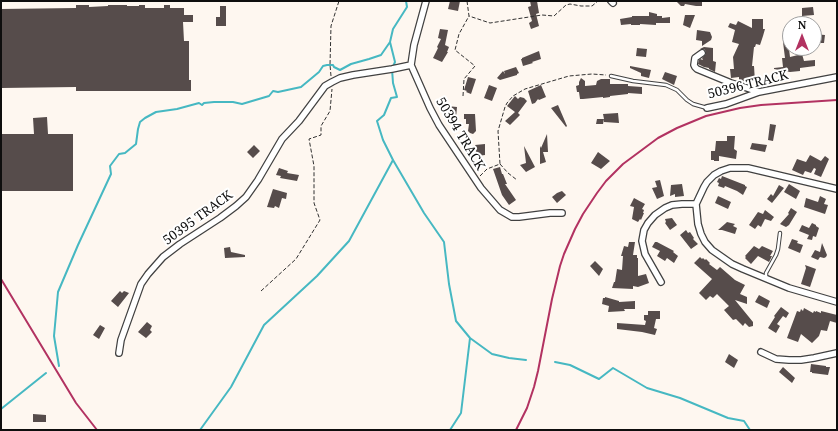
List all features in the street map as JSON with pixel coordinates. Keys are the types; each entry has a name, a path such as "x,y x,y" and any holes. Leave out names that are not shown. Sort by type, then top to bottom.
{"street":[{"path":"411,65 414,45 426,1"},
{"path":"702,53 695,58 694,65 697,69 728,82 759,92"},
{"name":"50395 TRACK","path":"119,353 121,340 141,284 148,274 163,257 220,218 246,197 258,180 282,139 299,121 325,86 340,78 374,73 411,65"},
{"name":"50394 TRACK","path":"411,65 439,125 476,181 500,210 512,217 562,213"},
{"name":"50396 TRACK","path":"707,108 726,104 759,92 837,77"},
{"path":"837,189 748,168 730,168 714,175 707,182 696,204 698,224 705,242 712,250 732,264 789,288 837,302"},
{"path":"661,282 645,254 642,240 644,230 655,215 665,208 672,205 696,204"},
{"path":"761,352 776,358 789,360 801,360 837,353"}],"lane":[{"name":"50396 TRACK","path":"611,76 633,81 666,85 677,90 693,104 707,108"},
{"path":"767,279 766,273 776,255 780,233"}],"path":[{"path":"261,291 296,259 320,220 314,203 314,166 310,139 321,135 321,126 330,112 332,82 330,65 331,26 339,1"},
{"path":"463,96 464,80 475,66 455,50 459,34 469,16 467,1"},
{"path":"469,16 490,23 542,15 554,16 566,5 592,6 598,1"},
{"path":"517,180 500,164 498,131 504,107 513,96 525,89 569,76 592,74 611,76"},
{"path":"476,181 487,169 500,164"}],"building":[{"path":"450,1 460,1 458,11 448,9"},
{"path":"530,1 537,1 539,13 536,14 539,26 531,29 529,23 532,21 528,7 531,6"},
{"path":"676,1 702,1 702,6 685,4 684,6 681,6"},
{"path":"76,5 89,5 89,7 108,5 145,5 145,8 164,8 164,5 170,5 170,8 184,8 184,15 193,15 193,22 183,22 184,41 189,41 189,80 191,80 191,91 76,91 76,87 1,88 1,9 76,8"},
{"path":"220,6 226,6 226,26 216,26 216,17 220,17"},
{"path":"813,7 814,15 802,16 802,8"},
{"path":"649,12 657,14 657,16 662,16 662,18 670,17 670,23 656,23 656,25 621,25 620,19 632,16 649,16"},
{"path":"685,15 695,15 690,28 683,25"},
{"path":"752,19 763,19 763,29 765,29 760,45 756,44 754,47 752,66 754,66 755,82 742,81 739,80 739,77 731,78 730,69 734,69 733,57 739,44 732,42 735,30 728,27 730,23 736,25 738,21 752,28"},
{"path":"440,29 448,30 445,45 449,47 448,52 442,62 433,58 441,39 438,38"},
{"path":"697,30 710,32 712,37 711,40 702,46 702,41 696,40"},
{"path":"822,35 825,35 824,43 822,43"},
{"path":"704,47 713,48 713,61 716,62 715,72 698,64 699,60 703,60 702,58 706,54 705,50 700,49"},
{"path":"637,48 647,49 646,57 636,56"},
{"path":"539,51 541,59 523,66 522,58"},
{"path":"785,56 803,56 804,61 815,60 815,66 800,68 800,71 790,72 774,69 783,67 782,58 785,58"},
{"path":"630,66 651,70 649,78 641,76 641,73 630,68"},
{"path":"516,67 519,73 517,75 500,80 497,78 503,71 505,74 504,71"},
{"path":"665,72 677,76 674,85 662,79"},
{"path":"468,77 476,79 471,94 464,90"},
{"path":"581,78 585,81 585,86 596,85 597,81 601,79 610,79 610,84 628,84 628,86 642,87 642,94 628,93 603,98 580,99 576,86 579,85"},
{"path":"489,85 497,88 492,101 484,98"},
{"path":"541,85 546,97 539,100 538,99 532,104 528,91"},
{"path":"515,96 518,99 520,97 524,98 527,101 518,113 520,115 510,125 505,121 515,112 507,106"},
{"path":"558,105 567,126 566,127 551,108"},
{"path":"447,106 457,107 456,118 446,117"},
{"path":"618,113 619,123 604,122 603,114"},
{"path":"464,114 475,114 476,131 473,134 468,131 469,124 466,124"},
{"path":"47,117 48,134 73,134 73,191 1,191 1,134 34,134 33,118"},
{"path":"597,119 604,119 603,124 596,124"},
{"path":"770,124 776,125 773,141 768,140"},
{"path":"547,134 548,152 543,152 546,162 540,164 540,146 541,148"},
{"path":"727,136 735,136 734,149 737,151 736,159 719,156 719,161 711,160 711,151 715,151 716,141 727,141"},
{"path":"752,143 767,145 765,152 750,149"},
{"path":"485,144 485,155 477,156 475,145"},
{"path":"254,145 260,151 253,158 247,152"},
{"path":"524,146 535,167 526,172 520,165 526,163"},
{"path":"598,152 610,161 601,169 591,163"},
{"path":"810,155 821,161 825,156 829,159 821,177 814,174 816,169 814,168 811,173 805,171 803,175 792,170 797,159 806,162"},
{"path":"500,167 507,184 505,184 516,200 509,205 502,195 493,169"},
{"path":"279,168 288,171 287,173 299,175 297,181 280,178 281,176 276,175"},
{"path":"722,176 745,185 747,187 743,195 725,186 724,188 718,186 719,183 717,182"},
{"path":"660,180 664,196 657,199 652,188 657,187 655,181"},
{"path":"682,184 684,196 675,197 675,194 670,196 671,185"},
{"path":"789,184 800,191 796,199 784,192"},
{"path":"779,185 784,188 772,203 767,199 771,194 773,196"},
{"path":"273,189 287,193 286,199 282,198 279,208 275,206 274,208 267,207"},
{"path":"562,191 566,195 557,203 552,197"},
{"path":"718,196 731,202 728,209 715,203"},
{"path":"820,196 826,199 824,204 828,205 825,214 804,207 806,198 818,202"},
{"path":"634,198 645,204 642,209 644,210 644,213 641,220 640,219 638,222 632,219 634,207 630,206"},
{"path":"791,208 797,212 789,225 786,227 780,224 789,214 788,213"},
{"path":"765,210 774,217 771,221 765,219 761,227 758,225 755,229 749,225 758,212 763,214"},
{"path":"672,218 677,225 670,230 665,223 665,219"},
{"path":"727,222 735,224 733,226 737,228 735,234 718,230"},
{"path":"812,223 819,228 816,237 813,236 812,240 807,239 809,235 799,231 802,225 809,228"},
{"path":"686,230 688,233 690,232 694,238 693,239 698,244 691,249 680,235"},
{"path":"792,239 803,245 800,253 788,248"},
{"path":"629,242 635,242 633,255 637,255 638,258 638,276 646,274 649,283 638,287 633,286 633,289 612,288 615,282 617,269 622,270 623,256 621,256 624,246 628,247"},
{"path":"655,242 674,251 673,252 678,256 674,263 667,258 665,261 657,256 660,251 652,247"},
{"path":"822,243 827,255 826,257 820,257 818,260 811,257 815,250 820,252"},
{"path":"754,246 759,249 762,246 773,251 769,262 758,256 751,264 745,258"},
{"path":"230,247 231,252 245,255 245,257 225,258 224,248"},
{"path":"700,257 705,260 706,259 710,263 709,264 717,270 720,267 735,280 745,285 740,294 747,297 747,304 735,300 753,322 753,326 749,327 745,323 743,326 736,319 733,320 724,310 729,306 717,294 713,298 710,296 706,300 699,293 712,279 694,263"},
{"path":"595,261 603,269 599,276 590,266"},
{"path":"805,265 816,269 810,287 801,284 806,268"},
{"path":"120,291 122,293 124,291 129,293 118,307 111,301"},
{"path":"759,295 770,301 767,308 755,302"},
{"path":"605,297 619,302 635,301 635,309 624,309 625,311 608,312 609,306 602,304 603,298"},
{"path":"781,307 789,313 786,318 783,316 777,324 780,326 776,333 768,328 775,317 774,316"},
{"path":"804,308 813,313 816,311 821,313 821,311 837,315 837,323 830,321 827,331 821,330 819,336 812,343 801,334 798,342 787,338 797,311 800,312 801,309 803,311"},
{"path":"648,311 660,311 660,319 656,319 654,328 657,329 655,335 617,329 617,323 645,325 646,321 644,320 644,315 648,315"},
{"path":"147,322 152,326 150,330 152,332 146,338 138,332"},
{"path":"100,325 105,328 99,339 93,335"},
{"path":"729,354 738,360 734,368 725,362"},
{"path":"811,364 830,367 828,375 810,372"},
{"path":"783,367 795,378 792,383 779,372"},
{"path":"33,414 46,415 46,422 33,422"}],"waterway":[{"path":"406,1 407,7 393,29 390,42 395,62 392,69 393,83 397,97 391,98 384,115 377,121 383,140 393,160 424,213 444,242 449,284 456,321 470,338 461,413 450,430"},
{"path":"59,366 54,336 58,292 111,174 110,166 119,154 125,153 136,144 140,122 156,112 177,109 199,103 202,105 204,103 214,102 233,102 242,104 269,96 273,91 278,92 301,87 319,72 323,66 333,65 340,70 351,64 381,55 390,42"},
{"path":"200,430 231,387 264,325 317,276 349,241 393,160"},
{"path":"470,338 492,354 526,360"},
{"path":"555,362 570,365 599,379 613,368 647,388 680,398 728,418 744,421 750,430"},
{"path":"1,409 46,373"}],"railway":[{"path":"516,430 527,408 534,387 552,299 564,254 583,214 606,181 623,164 658,138 706,116 761,105 837,100"},
{"path":"1,279 76,403 97,430"}]}
